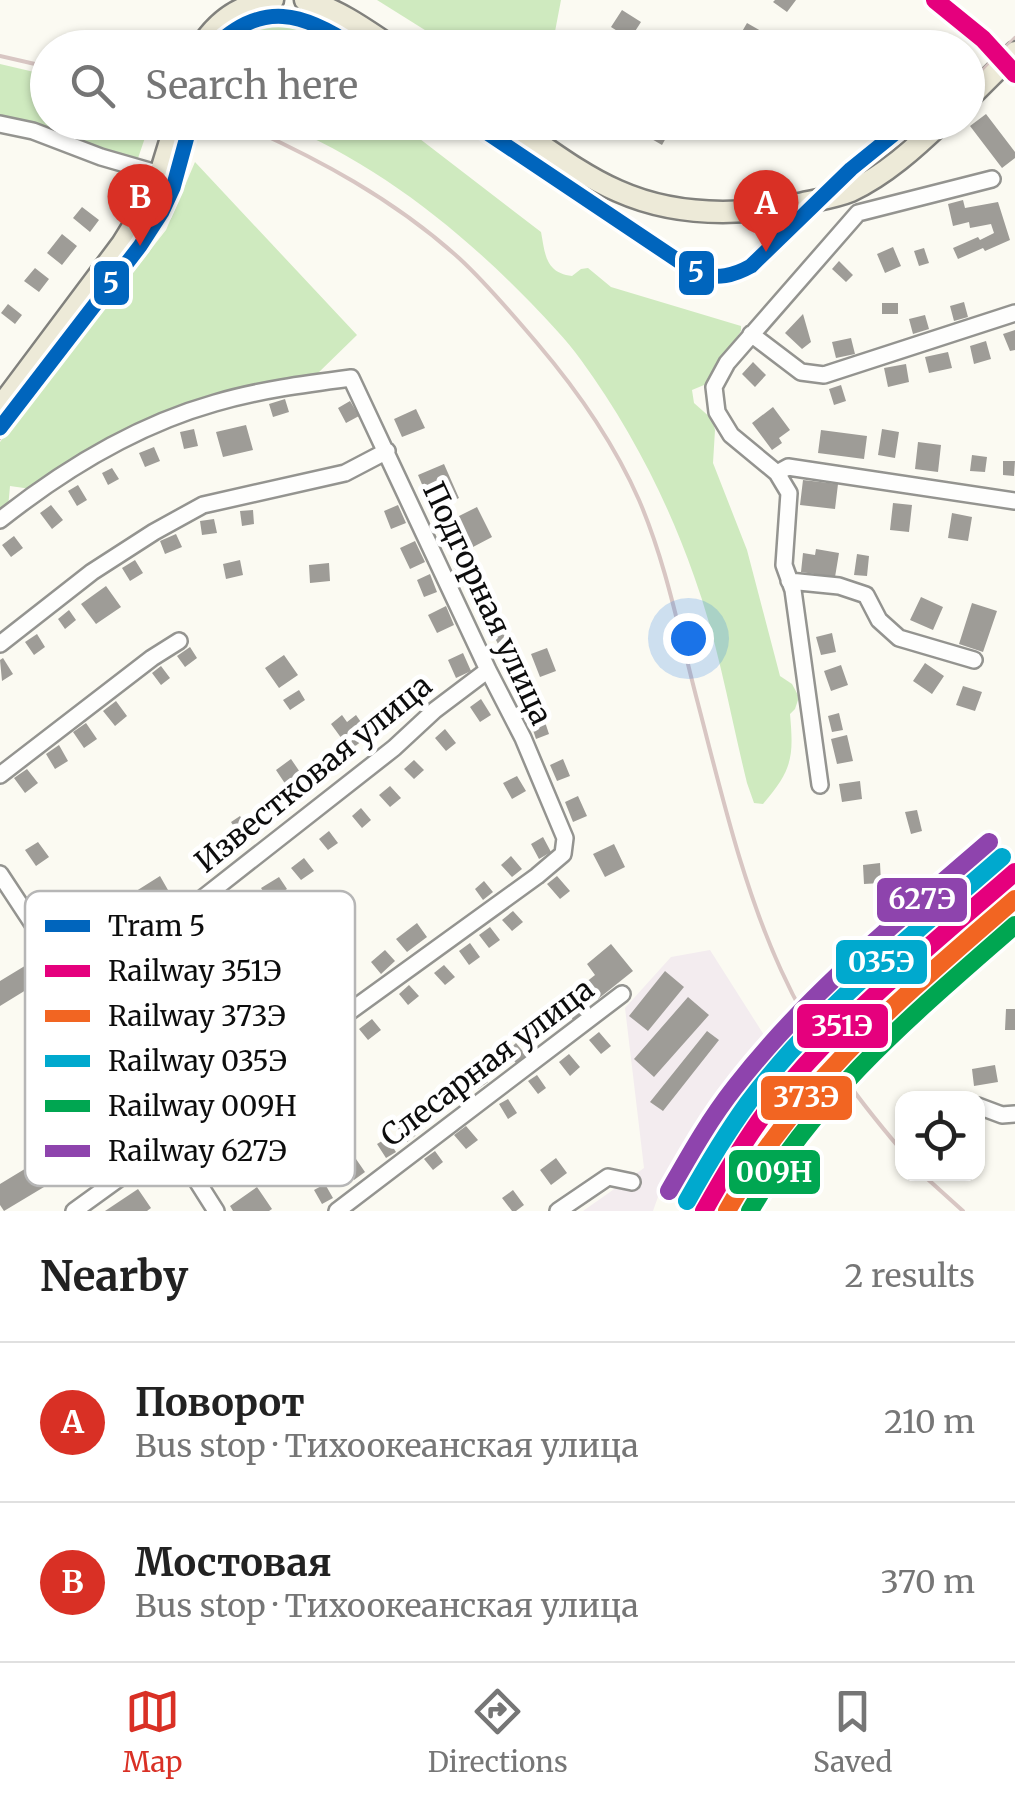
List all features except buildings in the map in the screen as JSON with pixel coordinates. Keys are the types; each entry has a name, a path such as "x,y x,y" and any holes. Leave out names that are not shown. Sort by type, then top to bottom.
{"main road":[{"path":"212,30 232,13 273,0"},
{"path":"304,0 322,5 365,30"},
{"path":"985,82 1015,52"},
{"path":"0,407 122,244 148,202 171,140"},
{"path":"536,140 621,193 661,206 742,213 820,200 852,190 910,154 924,140"}],"street":[{"path":"0,124 30,130"},
{"path":"57,140 101,157 162,168"},
{"path":"820,785 793,590 784,566 788,493 776,473 732,435 717,412 714,388 726,363 858,213 992,179"},
{"path":"852,190 858,213"},
{"path":"751,334 801,372 824,375 1015,312"},
{"name":"Подгорная улица","path":"0,520 52,481 159,423 214,402 351,378 523,738 564,838 563,854 537,876 355,1008"},
{"path":"0,644 92,572 203,505 345,473 387,451"},
{"path":"776,473 788,467 1015,501"},
{"path":"790,582 839,586 866,594 880,620 900,638 974,660"},
{"path":"0,774 152,658 179,642"},
{"name":"Известковая улица","path":"212,891 488,670"},
{"path":"0,874 25,912"},
{"name":"Слесарная улица","path":"337,1211 622,994"},
{"path":"985,1109 1002,1115 1015,1114"},
{"path":"558,1211 608,1177 632,1182"},
{"path":"74,1211 109,1186"},
{"path":"200,1186 216,1211"}],"shaded area":[{"path":"710,950 778,1057 659,1194 653,1211 583,1211 644,1168 625,1008 671,957"}],"green space":[{"path":"377,0 561,0 555,30 425,30"},
{"path":"280,22 310,30 252,30"},
{"path":"0,64 30,71 30,130 0,119"},
{"path":"59,140 144,140 135,167"},
{"path":"315,140 421,140 541,232 548,261 556,271 572,276 588,268 611,287 741,326 704,385 692,390 694,403 712,419 713,463 747,550 780,676 792,684 799,697 790,714 789,763 763,804 754,803 747,783 710,626 683,547 631,437 599,385 563,337 475,249 414,200"},
{"path":"195,162 357,335 316,375 273,383 47,475 31,489 10,486 8,508 0,516 0,442 166,230"}],"tram line":[{"name":"5","path":"236,30 266,17 283,16 326,30"},
{"path":"240,30 274,17 298,20 318,30"},
{"path":"985,67 1015,37"},
{"name":"5","path":"0,428 162,212 186,140"},
{"path":"0,439 165,219 181,183 193,140"},
{"path":"484,140 684,275 716,286 736,282 760,267 840,188 898,140"},
{"name":"5","path":"498,140 698,274 719,276 751,266 851,169 887,140"}],"railway":[{"path":"0,56 30,63"},
{"path":"275,140 354,182 435,237 509,311 594,418 629,479 657,548 733,835 767,938 820,1042 895,1142"},
{"path":"930,1181 963,1211"}],"rail line":[{"name":"351Э","path":"935,0 972,30"},
{"name":"351Э","path":"985,41 1015,74"},
{"name":"627Э","path":"669,1191 726,1100 793,1020 989,842"},
{"name":"035Э","path":"687,1201 748,1103 805,1036 868,974 1002,857"},
{"name":"351Э","path":"704,1211 757,1125 822,1047 884,986 1015,872"},
{"name":"373Э","path":"727,1211 756,1164 821,1080 894,1006 1015,899"},
{"name":"009Н","path":"750,1211 805,1129 837,1092 905,1023 1015,925"}],"place":[{"name":"Мостовая","path":"140,246"},
{"name":"Поворот","path":"766,252"}]}
